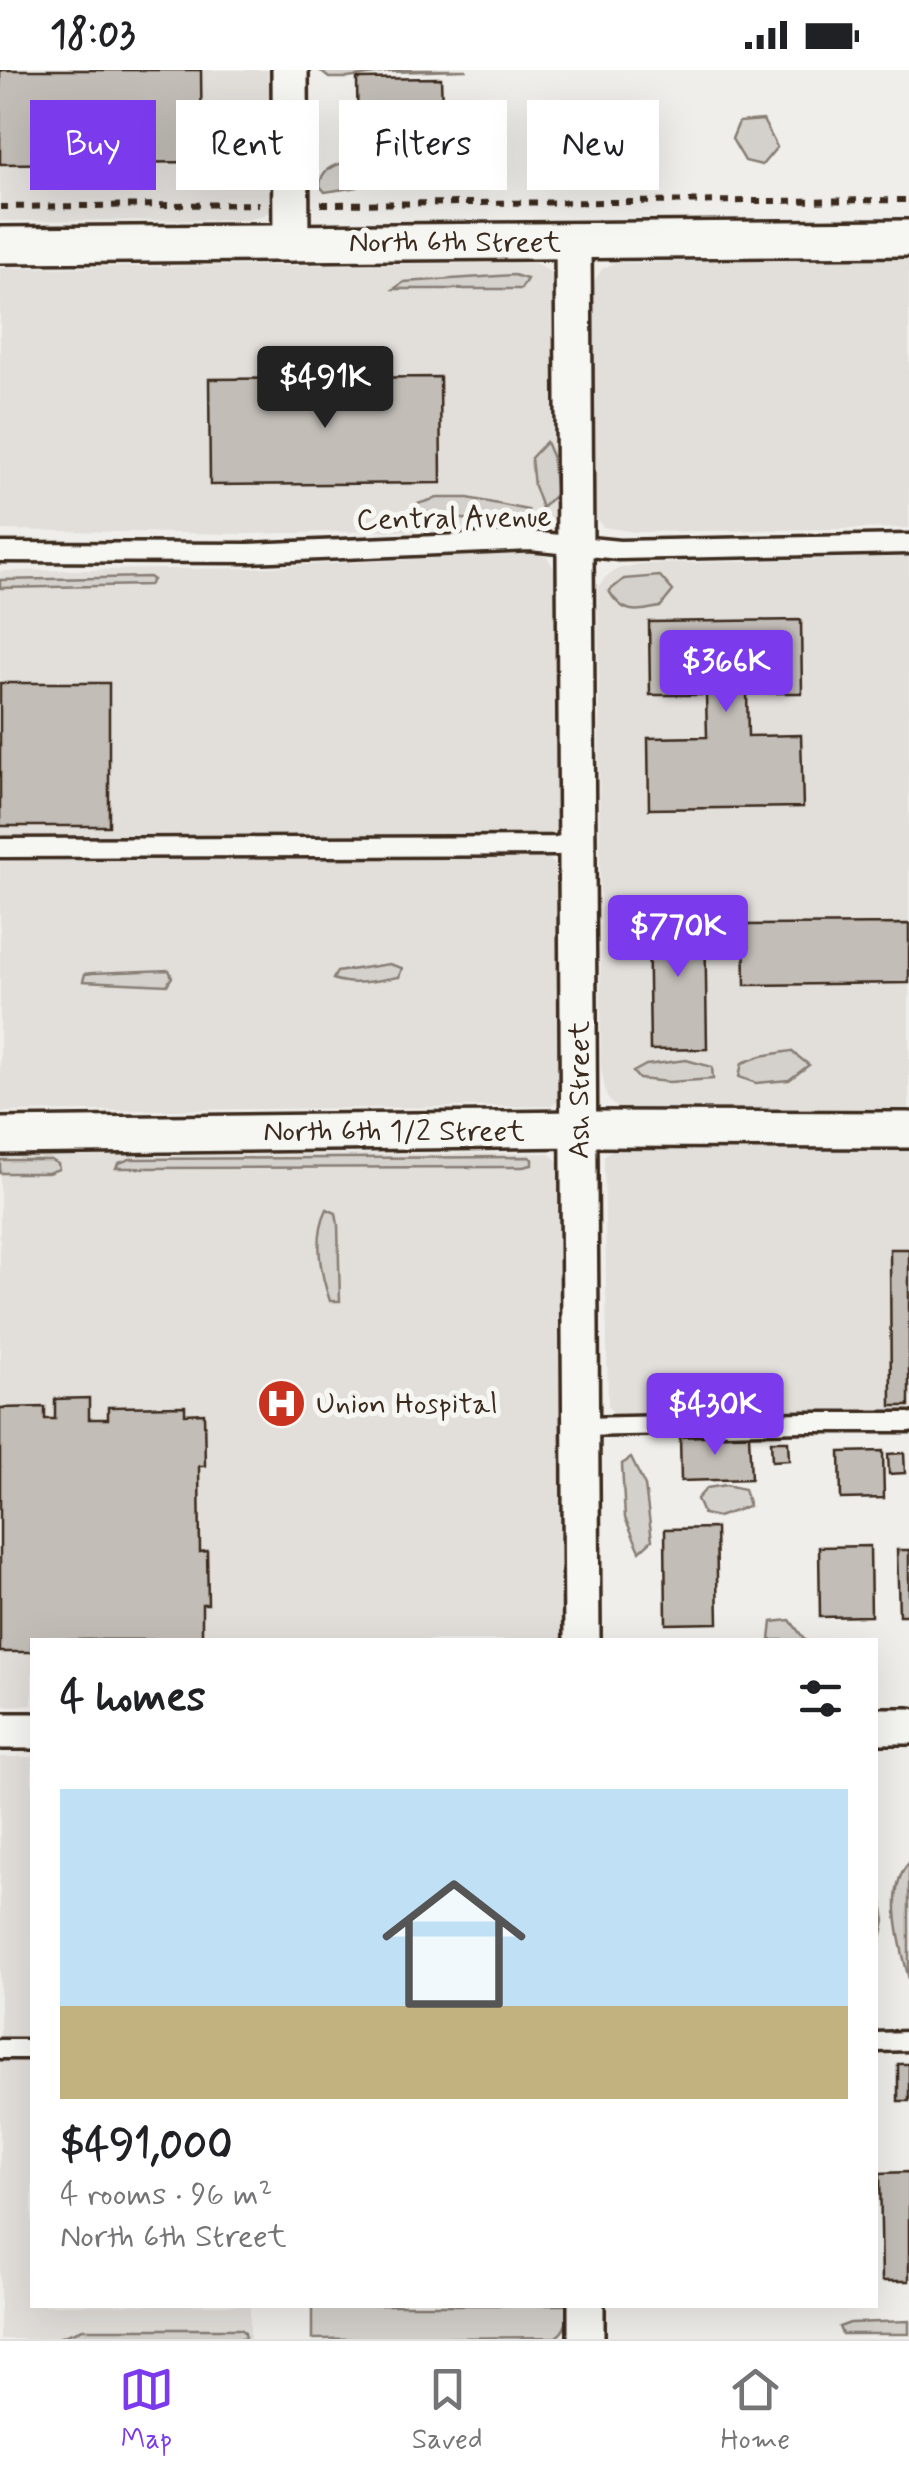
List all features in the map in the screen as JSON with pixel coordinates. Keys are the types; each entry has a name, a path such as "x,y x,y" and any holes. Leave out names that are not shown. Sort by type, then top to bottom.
{"street":[{"path":"290,70 291,243"},
{"name":"North 6th Street","path":"0,245 909,238"},
{"name":"Ash Street","path":"573,241 582,1638"},
{"name":"North 6th 1/2 Street","path":"0,1136 579,1129 909,1130"},
{"path":"878,1726 909,1726"},
{"path":"0,1731 30,1731"},
{"path":"586,2308 586,2339"}],"lane":[{"name":"Central Avenue","path":"0,552 249,552 530,540 619,550 909,544"},
{"path":"0,848 557,846 577,840"},
{"path":"580,1427 909,1422"},
{"path":"878,2042 909,2041"},
{"path":"0,2049 30,2049"}],"path":[{"path":"0,207 909,200"}],"shaded area":[{"path":"0,70 273,70 273,100 176,100 176,190 275,190 271,209 264,215 247,220 0,221"},
{"path":"319,70 467,70 329,78"},
{"path":"763,120 777,147 762,165 745,161 732,139 739,122"},
{"path":"339,164 339,190 325,192 320,186 323,174"},
{"path":"909,258 909,528 635,532 603,527 594,517 592,285 602,269 614,263"},
{"path":"534,263 551,273 556,301 557,510 546,526 243,534 0,530 0,268"},
{"path":"514,275 527,279 521,289 394,289 404,282"},
{"path":"546,442 552,456 556,494 542,508 534,486 531,458"},
{"path":"437,498 468,498 528,510 523,517 466,519 436,516 414,505"},
{"path":"531,553 547,557 558,580 559,820 556,832 548,837 0,841 0,571 249,568"},
{"path":"909,557 909,1108 620,1110 606,1095 601,1067 598,587 617,569 640,564"},
{"path":"660,576 673,591 660,607 630,610 609,591 624,579"},
{"path":"0,580 153,580 149,585 0,588"},
{"path":"532,854 550,860 558,871 559,1095 551,1106 0,1112 0,862 178,856"},
{"path":"389,964 402,968 399,977 358,983 333,979 337,972"},
{"path":"169,970 172,977 167,985 83,981 85,974"},
{"path":"791,1051 809,1065 789,1080 756,1083 739,1077 742,1063"},
{"path":"686,1060 712,1067 713,1079 669,1082 639,1079 633,1072 646,1065"},
{"path":"909,1144 909,1412 614,1414 608,1407 604,1157 607,1153 623,1145"},
{"name":"Union Hospital","path":"549,1153 559,1162 563,1638 30,1638 30,1705 0,1706 0,1157"},
{"path":"529,1157 532,1165 523,1167 116,1168 130,1159"},
{"path":"0,1160 51,1160 59,1169 48,1173 0,1173"},
{"path":"327,1209 336,1213 338,1225 340,1301 330,1301 321,1267 320,1232"},
{"path":"631,1458 645,1486 652,1540 640,1551 625,1518 622,1464"},
{"path":"726,1485 744,1489 749,1506 718,1517 703,1514 697,1499 707,1488"},
{"path":"790,1620 804,1638 770,1638 772,1622"},
{"path":"0,1757 30,1757 30,2042 0,2042"},
{"path":"909,1863 909,1979 896,1903 901,1874"},
{"path":"878,1877 885,1921 878,1950"},
{"path":"0,2057 30,2057 30,2308 250,2308 250,2339 0,2339"},
{"path":"312,2308 567,2308 565,2327 556,2337 312,2339"},
{"path":"909,2321 909,2334 842,2334 839,2327 850,2323"},
{"path":"83,2329 240,2329 245,2339 55,2339"}],"building":[{"path":"0,70 201,70 201,100 176,100 176,162 156,162 156,100 30,100 30,164 0,164"},
{"path":"441,78 442,100 357,100 357,79"},
{"path":"440,377 441,483 210,485 209,379"},
{"path":"801,620 802,693 747,693 748,736 801,735 803,807 649,809 648,738 707,737 706,695 650,695 649,622"},
{"path":"0,683 109,683 109,826 0,826"},
{"path":"705,910 707,1049 650,1050 648,911"},
{"path":"909,924 909,983 745,985 744,925"},
{"path":"890,1249 909,1249 909,1406 891,1406"},
{"path":"89,1398 89,1419 108,1419 108,1407 185,1406 185,1414 204,1413 205,1466 199,1466 200,1552 207,1551 208,1604 202,1604 202,1638 30,1638 30,1652 0,1652 0,1408 45,1407 45,1419 55,1419 55,1399"},
{"path":"749,1434 751,1479 681,1481 680,1437"},
{"path":"771,1441 788,1441 789,1460 772,1461"},
{"path":"883,1451 884,1498 841,1499 840,1452"},
{"path":"904,1453 905,1473 889,1474 888,1454"},
{"path":"716,1528 718,1623 666,1624 665,1529"},
{"path":"870,1546 871,1616 820,1617 819,1547"},
{"path":"897,1550 909,1550 909,1615 899,1615"},
{"path":"898,2064 909,2064 909,2101 898,2101"},
{"path":"909,2172 909,2281 882,2281 880,2173"}],"place":[{"name":"Union Hospital","path":"281,1404"}]}
